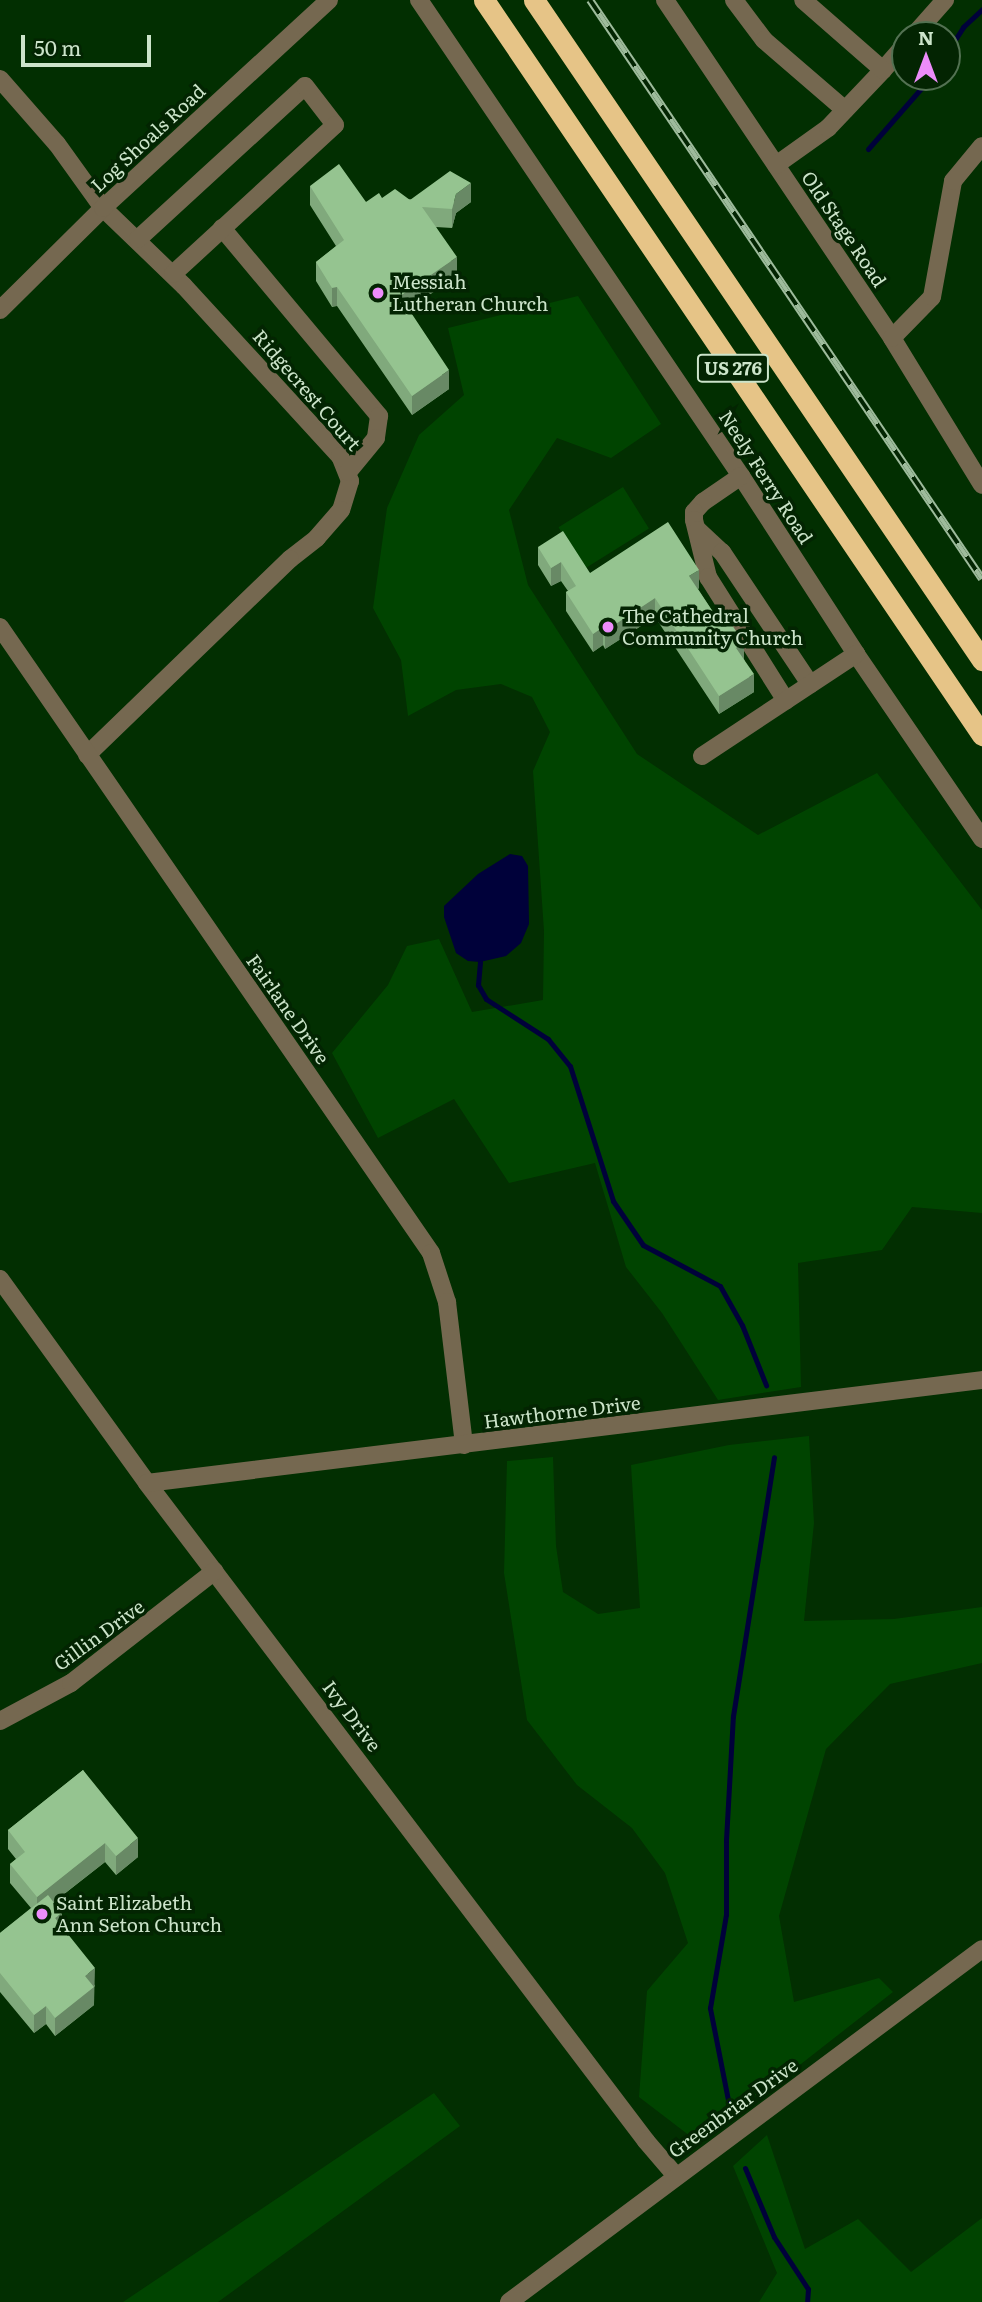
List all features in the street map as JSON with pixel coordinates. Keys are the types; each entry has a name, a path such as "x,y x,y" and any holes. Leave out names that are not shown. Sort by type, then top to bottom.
{"highway":[{"name":"US 276","path":"484,0 982,735"},
{"name":"US 276","path":"534,0 982,660"}],"street":[{"name":"Log Shoals Road","path":"0,310 103,208 329,0"},
{"name":"Neely Ferry Road","path":"419,0 741,476 856,654 982,839"},
{"name":"Old Stage Road","path":"665,0 892,338 982,485"},
{"path":"734,0 764,40 845,110"},
{"path":"803,0 883,70"},
{"path":"926,21 945,0"},
{"path":"776,165 828,128 891,61"},
{"name":"Ridgecrest Court","path":"0,79 57,144 103,208 173,274 261,367 340,457 348,472 346,501 317,538 290,559 87,755"},
{"path":"138,239 305,86 335,125 173,274"},
{"path":"892,338 932,297 953,181 982,146"},
{"path":"222,228 379,416 376,438 348,472"},
{"path":"741,476 694,512 708,577 786,701"},
{"path":"698,530 722,552 810,684"},
{"name":"Fairlane Drive","path":"0,627 431,1253 447,1302 464,1445"},
{"path":"702,756 856,654"},
{"name":"Ivy Drive","path":"0,1279 147,1483 646,2141 676,2176"},
{"name":"Hawthorne Drive","path":"147,1483 982,1380"},
{"name":"Gillin Drive","path":"0,1721 71,1683 215,1571"},
{"name":"Greenbriar Drive","path":"509,2302 982,1949"}],"green space":[{"path":"578,296 661,424 611,458 557,438 509,510 528,585 637,754 758,835 877,773 982,910 982,1213 912,1207 882,1250 798,1263 801,1387 718,1400 662,1313 626,1267 595,1163 509,1183 454,1099 378,1138 332,1053 388,985 407,946 439,939 472,1012 543,1000 544,931 533,771 550,732 532,697 501,684 456,690 408,716 401,660 373,608 387,508 419,435 464,395 448,328"},
{"path":"623,487 649,529 585,569 559,527"},
{"path":"809,1436 814,1523 804,1621 894,1619 982,1607 982,1663 890,1684 826,1749 779,1916 794,2002 879,1978 893,1992 769,2089 690,2136 639,2097 647,1991 688,1943 665,1873 632,1828 577,1785 527,1720 504,1573 507,1461 553,1457 556,1546 563,1592 598,1614 640,1608 631,1465 729,1445"},
{"path":"434,2093 460,2126 218,2302 123,2302"},
{"path":"767,2135 805,2249 858,2219 911,2272 982,2218 982,2302 759,2302 777,2273 733,2166"}],"shaded area":[{"path":"510,854 522,856 528,866 529,924 521,943 506,956 480,962 468,961 456,953 444,917 444,906 478,874"}],"building":[{"name":"Messiah Lutheran Church","path":"339,164 366,202 379,193 382,198 395,189 410,200 450,171 471,183 456,194 452,209 422,207 457,257 400,296 449,370 412,396 337,287 332,288 316,262 344,240 310,186"},
{"name":"The Cathedral Community Church","path":"668,522 699,570 689,576 721,624 728,619 744,643 736,648 754,674 719,696 655,598 605,631 603,627 593,634 566,592 576,586 561,562 551,568 538,547 563,531 590,573"},
{"path":"83,1770 138,1838 116,1856 105,1843 37,1897 10,1864 25,1852 8,1830"},
{"path":"48,1895 62,1913 55,1918 95,1968 85,1976 94,1987 55,2018 46,2006 34,2015 0,1973 0,1933"}],"waterway":[{"path":"961,30 982,9"},
{"path":"868,149 919,91"},
{"path":"480,962 478,985 486,999 548,1039 570,1066 613,1201 643,1245 720,1286 742,1325 766,1385"},
{"path":"728,2100 710,2008 726,1914 726,1840 733,1716 774,1457"},
{"path":"745,2168 774,2237 808,2289 807,2302"}],"railway":[{"path":"590,0 982,579"}],"place":[{"name":"Messiah Lutheran Church","path":"378,293"},
{"name":"The Cathedral Community Church","path":"608,627"},
{"name":"Saint Elizabeth Ann Seton Church","path":"42,1914"}]}
